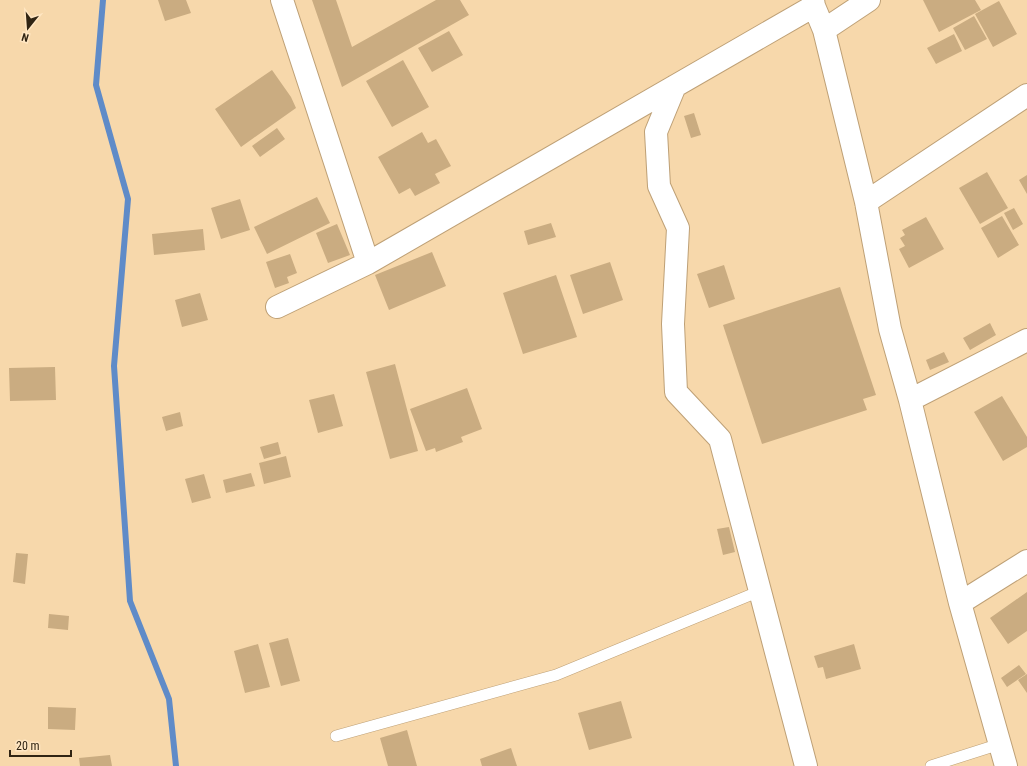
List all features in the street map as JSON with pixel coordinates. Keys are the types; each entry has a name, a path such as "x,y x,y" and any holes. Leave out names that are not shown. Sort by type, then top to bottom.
{"street":[{"path":"282,0 368,263"},
{"path":"824,30 869,0"},
{"path":"278,307 368,263 675,86 814,3 824,30 866,202 890,329 910,400 960,603 1006,766"},
{"path":"675,86 656,132 659,186 678,228 674,324 676,392 720,439 806,766"},
{"path":"866,202 1027,95"},
{"path":"910,400 1027,340"},
{"path":"960,603 1027,562"}],"lane":[{"path":"336,736 556,675 760,591"},
{"path":"931,766 1000,744"}],"building":[{"path":"158,0 186,0 191,13 165,21"},
{"path":"312,0 336,0 352,47 436,0 460,0 469,15 342,87"},
{"path":"923,0 975,0 981,10 939,32"},
{"path":"999,1 1017,34 993,47 975,14"},
{"path":"974,16 987,39 965,50 953,28"},
{"path":"449,31 463,55 432,72 418,48"},
{"path":"954,34 962,51 936,64 927,48"},
{"path":"403,60 429,107 392,127 366,81"},
{"path":"272,70 291,97 296,108 241,147 215,109"},
{"path":"694,113 701,135 691,138 684,116"},
{"path":"277,128 285,139 260,157 252,146"},
{"path":"422,132 428,143 436,139 451,166 435,174 440,183 415,196 410,188 399,194 378,157"},
{"path":"987,172 1008,208 980,224 959,188"},
{"path":"1027,175 1027,194 1019,180"},
{"path":"317,197 330,223 267,254 254,227"},
{"path":"240,199 250,230 221,239 211,208"},
{"path":"1014,208 1023,224 1013,230 1004,213"},
{"path":"1002,216 1019,245 998,258 981,228"},
{"path":"926,217 944,249 909,268 899,249 905,246 900,238 905,235 902,230"},
{"path":"551,223 556,237 528,245 524,231"},
{"path":"337,224 350,255 328,263 316,233"},
{"path":"203,229 205,250 154,255 152,234"},
{"path":"432,252 446,286 389,310 375,275"},
{"path":"290,254 297,273 287,277 289,283 275,288 266,262"},
{"path":"610,262 623,300 583,314 570,275"},
{"path":"724,265 735,299 709,308 697,274"},
{"path":"556,275 577,337 523,354 503,293"},
{"path":"840,287 876,395 863,399 867,410 762,444 723,325"},
{"path":"200,293 208,320 182,327 175,300"},
{"path":"990,323 996,335 970,350 963,338"},
{"path":"944,352 949,362 930,370 926,360"},
{"path":"395,364 418,451 390,459 366,372"},
{"path":"55,367 56,400 10,401 9,368"},
{"path":"467,388 482,429 461,437 463,442 436,452 435,448 426,451 410,409"},
{"path":"334,394 343,426 318,433 309,400"},
{"path":"1002,396 1027,437 1027,447 1003,461 974,412"},
{"path":"180,412 183,426 166,431 162,417"},
{"path":"278,442 281,454 264,459 260,447"},
{"path":"286,456 291,477 264,484 259,463"},
{"path":"251,473 255,486 226,493 223,480"},
{"path":"204,474 211,498 192,503 185,479"},
{"path":"729,527 735,552 723,555 717,529"},
{"path":"16,553 28,554 25,584 13,582"},
{"path":"1027,592 1027,631 1008,644 990,618"},
{"path":"49,614 69,616 68,630 48,628"},
{"path":"288,638 300,681 281,686 269,643"},
{"path":"258,644 270,687 245,693 234,651"},
{"path":"854,644 861,669 826,679 823,667 818,668 814,656"},
{"path":"1019,665 1026,674 1007,687 1001,678"},
{"path":"1027,674 1027,693 1018,680"},
{"path":"621,701 632,738 589,750 578,713"},
{"path":"48,707 76,708 75,730 48,729"},
{"path":"407,730 417,766 388,766 380,738"},
{"path":"511,748 517,766 482,766 480,759"},
{"path":"110,755 112,766 80,766 79,758"}],"waterway":[{"path":"103,0 96,85 128,199 114,366 130,601 169,699 176,766"}]}
